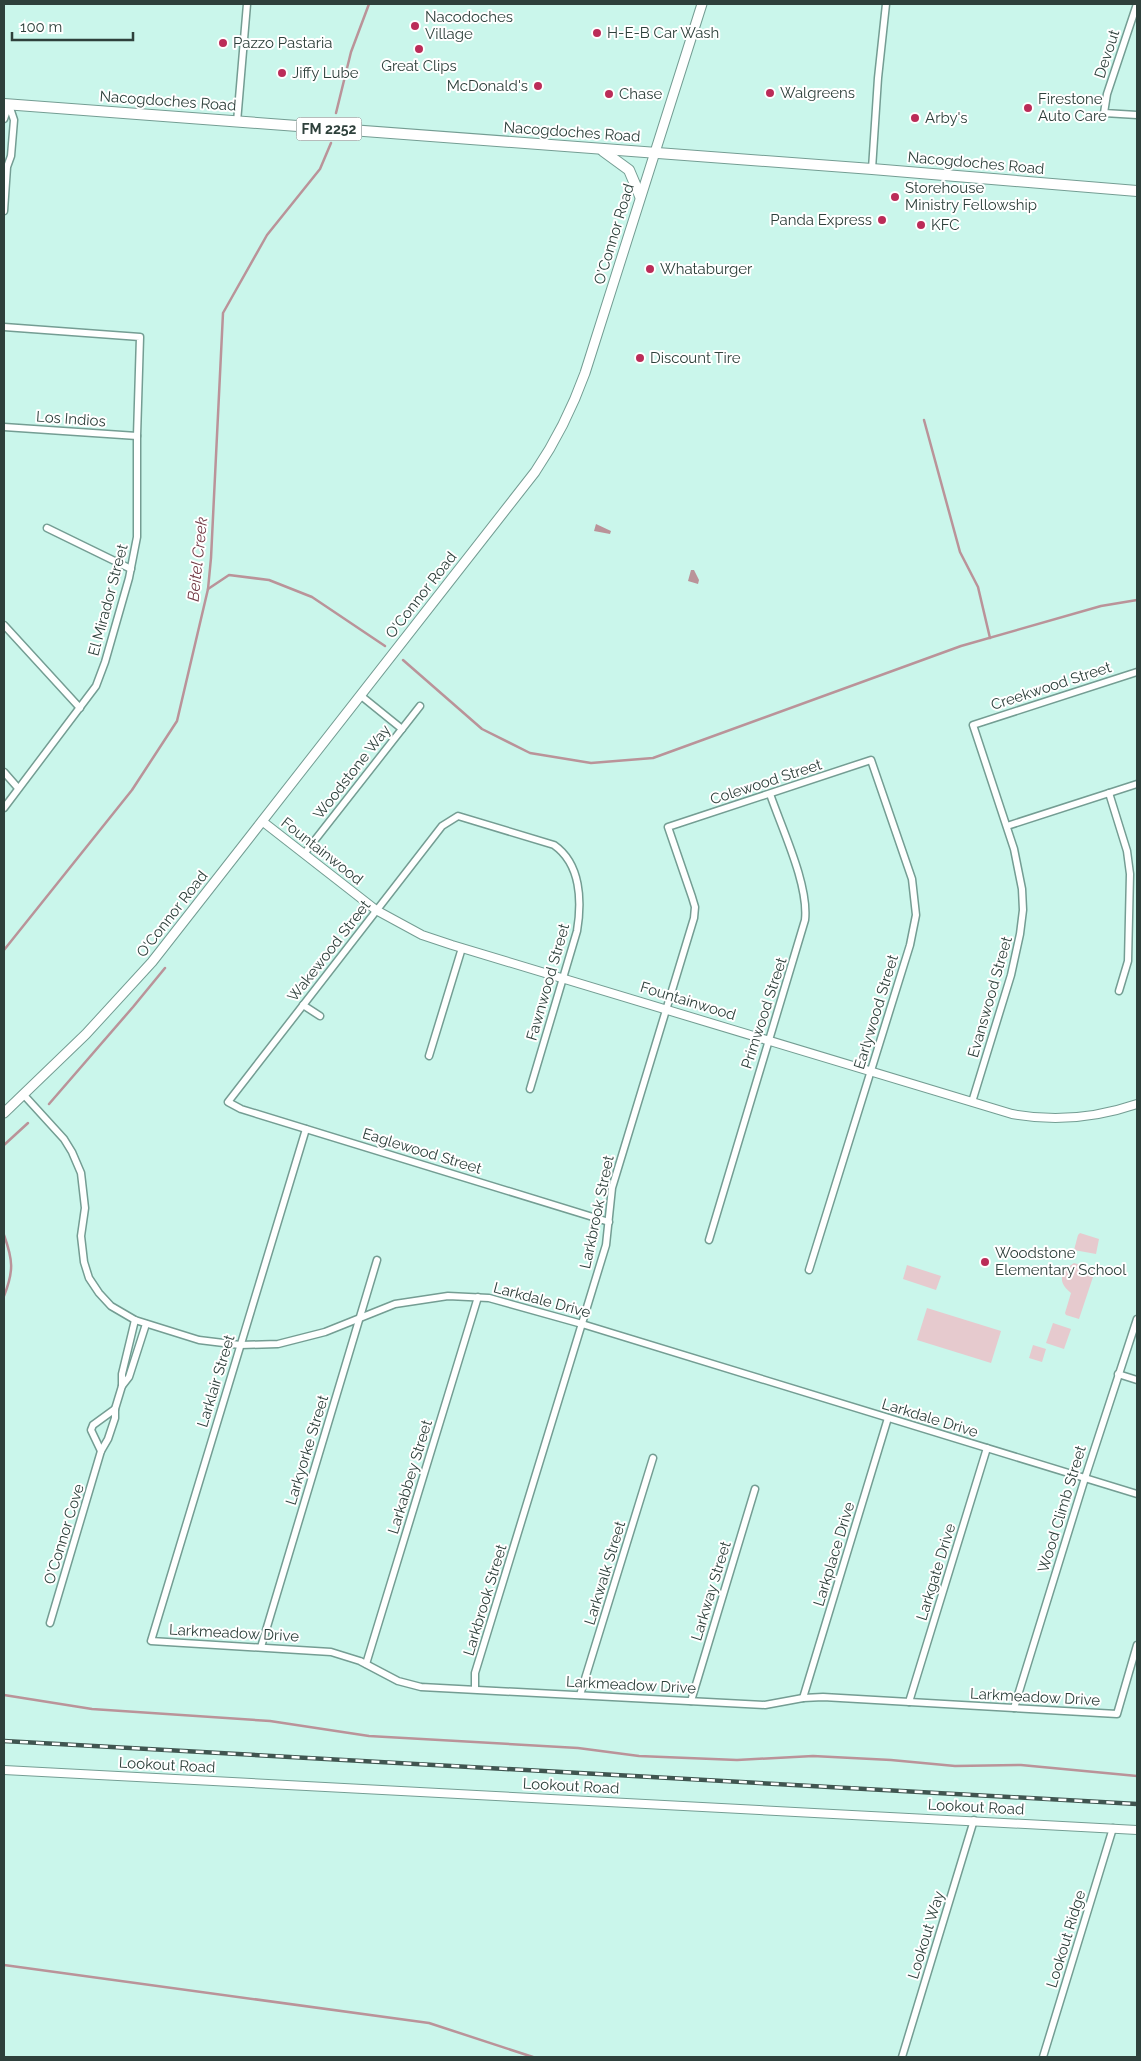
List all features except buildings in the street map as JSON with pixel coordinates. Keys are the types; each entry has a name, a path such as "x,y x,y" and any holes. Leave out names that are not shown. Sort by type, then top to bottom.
{"main road":[{"name":"O'Connor Road","path":"4,1113 86,1034 135,982 535,472 553,446 573,406 585,373 702,4"},
{"name":"Nacogdoches Road","path":"7,105 872,169 1137,191"},
{"path":"603,150 629,170 640,196"}],"street":[{"path":"237,122 247,4"},
{"path":"872,169 878,78 886,4"},
{"name":"Devout","path":"1137,4 1107,94 1104,113 1137,115"},
{"path":"4,119 7,105"},
{"path":"4,211 5,165 11,156 14,120 7,105"},
{"name":"El Mirador Street","path":"4,327 140,337 136,436 137,537 131,569 100,678 92,693 4,808"},
{"name":"Los Indios","path":"4,427 136,436"},
{"path":"47,528 131,569"},
{"path":"4,625 80,708"},
{"name":"Creekwood Street","path":"973,725 1137,672"},
{"path":"360,696 402,729"},
{"name":"Woodstone Way","path":"304,854 420,706"},
{"name":"Evanswood Street","path":"972,1102 1011,975 1023,910 1019,866 973,725"},
{"name":"Colewood Street","path":"668,827 871,760"},
{"name":"Earlywood Street","path":"809,1270 910,945 916,915 912,879 871,760"},
{"path":"4,772 18,788"},
{"path":"1007,826 1137,784"},
{"path":"1109,793 1127,851 1130,874 1128,961 1119,991"},
{"name":"Primwood Street","path":"709,1240 796,952 806,908 803,888 770,794"},
{"name":"Wakewood Street","path":"228,1102 442,826 452,818 458,816 554,845 564,853"},
{"name":"Fountainwood","path":"262,821 376,910 422,935 462,948 1012,1114 1053,1119 1086,1117 1114,1112 1137,1104"},
{"name":"Larkbrook Street","path":"475,1689 475,1673 606,1244 612,1188 665,1009 691,930 694,907 668,827"},
{"name":"Fawnwood Street","path":"530,1089 577,931 580,905 576,880 571,863 564,853"},
{"path":"429,1056 462,948"},
{"path":"303,1005 320,1016"},
{"name":"Larkdale Drive","path":"23,1094 64,1139 81,1173 86,1208 82,1236 84,1262 90,1278 99,1293 111,1306 146,1324 199,1340 240,1345 278,1344 302,1340 395,1304 414,1300 448,1296 478,1297 502,1301 1137,1494"},
{"name":"Eaglewood Street","path":"228,1102 241,1109 609,1222"},
{"name":"Larklair Street","path":"151,1641 306,1129"},
{"name":"Larkyorke Street","path":"261,1647 377,1260"},
{"name":"Larkabbey Street","path":"366,1664 478,1297"},
{"name":"Wood Climb Street","path":"1014,1708 1085,1478 1137,1319"},
{"name":"O'Connor Cove","path":"122,1386 122,1374 135,1320"},
{"name":"O'Connor Cove","path":"50,1623 102,1451 108,1440 114,1409 122,1386 129,1376 146,1324"},
{"path":"1118,1374 1137,1380"},
{"path":"102,1451 91,1430 93,1425 114,1409"},
{"name":"Larkplace Drive","path":"803,1698 888,1418"},
{"name":"Larkgate Drive","path":"909,1702 987,1448"},
{"name":"Larkwalk Street","path":"580,1695 653,1458"},
{"name":"Larkway Street","path":"691,1701 756,1488"},
{"name":"Larkmeadow Drive","path":"151,1641 331,1652 366,1664 410,1685 765,1705 803,1698 823,1697 1116,1714 1137,1645"},
{"name":"Lookout Road","path":"4,1770 1137,1830"},
{"name":"Lookout Way","path":"902,2057 974,1820"},
{"name":"Lookout Ridge","path":"1043,2057 1113,1828"}],"shaded area":[{"path":"596,524 611,531 610,534 594,531"},
{"path":"691,570 694,570 699,580 698,584 688,581"},
{"path":"1080,1233 1099,1239 1096,1254 1074,1250"},
{"path":"1074,1263 1094,1269 1095,1271 1079,1319 1065,1313 1071,1293 1062,1281 1063,1274"},
{"path":"907,1265 941,1276 936,1290 903,1279"},
{"path":"927,1308 1001,1331 991,1363 917,1340"},
{"path":"1053,1323 1071,1329 1064,1349 1046,1343"},
{"path":"1033,1345 1046,1349 1042,1362 1029,1358"}],"waterway":[{"name":"Beitel Creek","path":"336,113 351,52 369,4"},
{"name":"Beitel Creek","path":"4,950 132,790 177,721 208,589 223,313 267,235 320,169 331,143"},
{"path":"924,420 960,552 978,587 990,638"},
{"path":"208,589 229,575 269,580 312,597 385,646"},
{"path":"403,660 482,729 530,753 591,763 653,758 961,646 1101,606 1137,600"},
{"path":"49,1104 165,968"},
{"path":"4,1145 28,1123"},
{"name":"Beitel Creek","path":"4,1235 11,1259 11,1272 4,1296"},
{"path":"4,1695 92,1709 270,1721 369,1736 578,1748 639,1756 737,1760 813,1756 955,1766 1021,1765 1137,1776"},
{"path":"4,1965 429,2023 533,2057"}],"railway":[{"path":"4,1741 1137,1804"}],"place":[{"name":"Nacodoches Village","path":"415,26"},
{"name":"H-E-B Car Wash","path":"597,33"},
{"name":"Pazzo Pastaria","path":"223,43"},
{"name":"Great Clips","path":"419,49"},
{"name":"Jiffy Lube","path":"282,73"},
{"name":"McDonald's","path":"538,86"},
{"name":"Walgreens","path":"770,93"},
{"name":"Chase","path":"609,94"},
{"name":"Firestone Auto Care","path":"1028,108"},
{"name":"Arby's","path":"915,118"},
{"name":"Storehouse Ministry Fellowship","path":"895,197"},
{"name":"Panda Express","path":"882,220"},
{"name":"KFC","path":"921,225"},
{"name":"Whataburger","path":"650,269"},
{"name":"Discount Tire","path":"640,358"},
{"name":"Woodstone Elementary School","path":"985,1262"}]}
